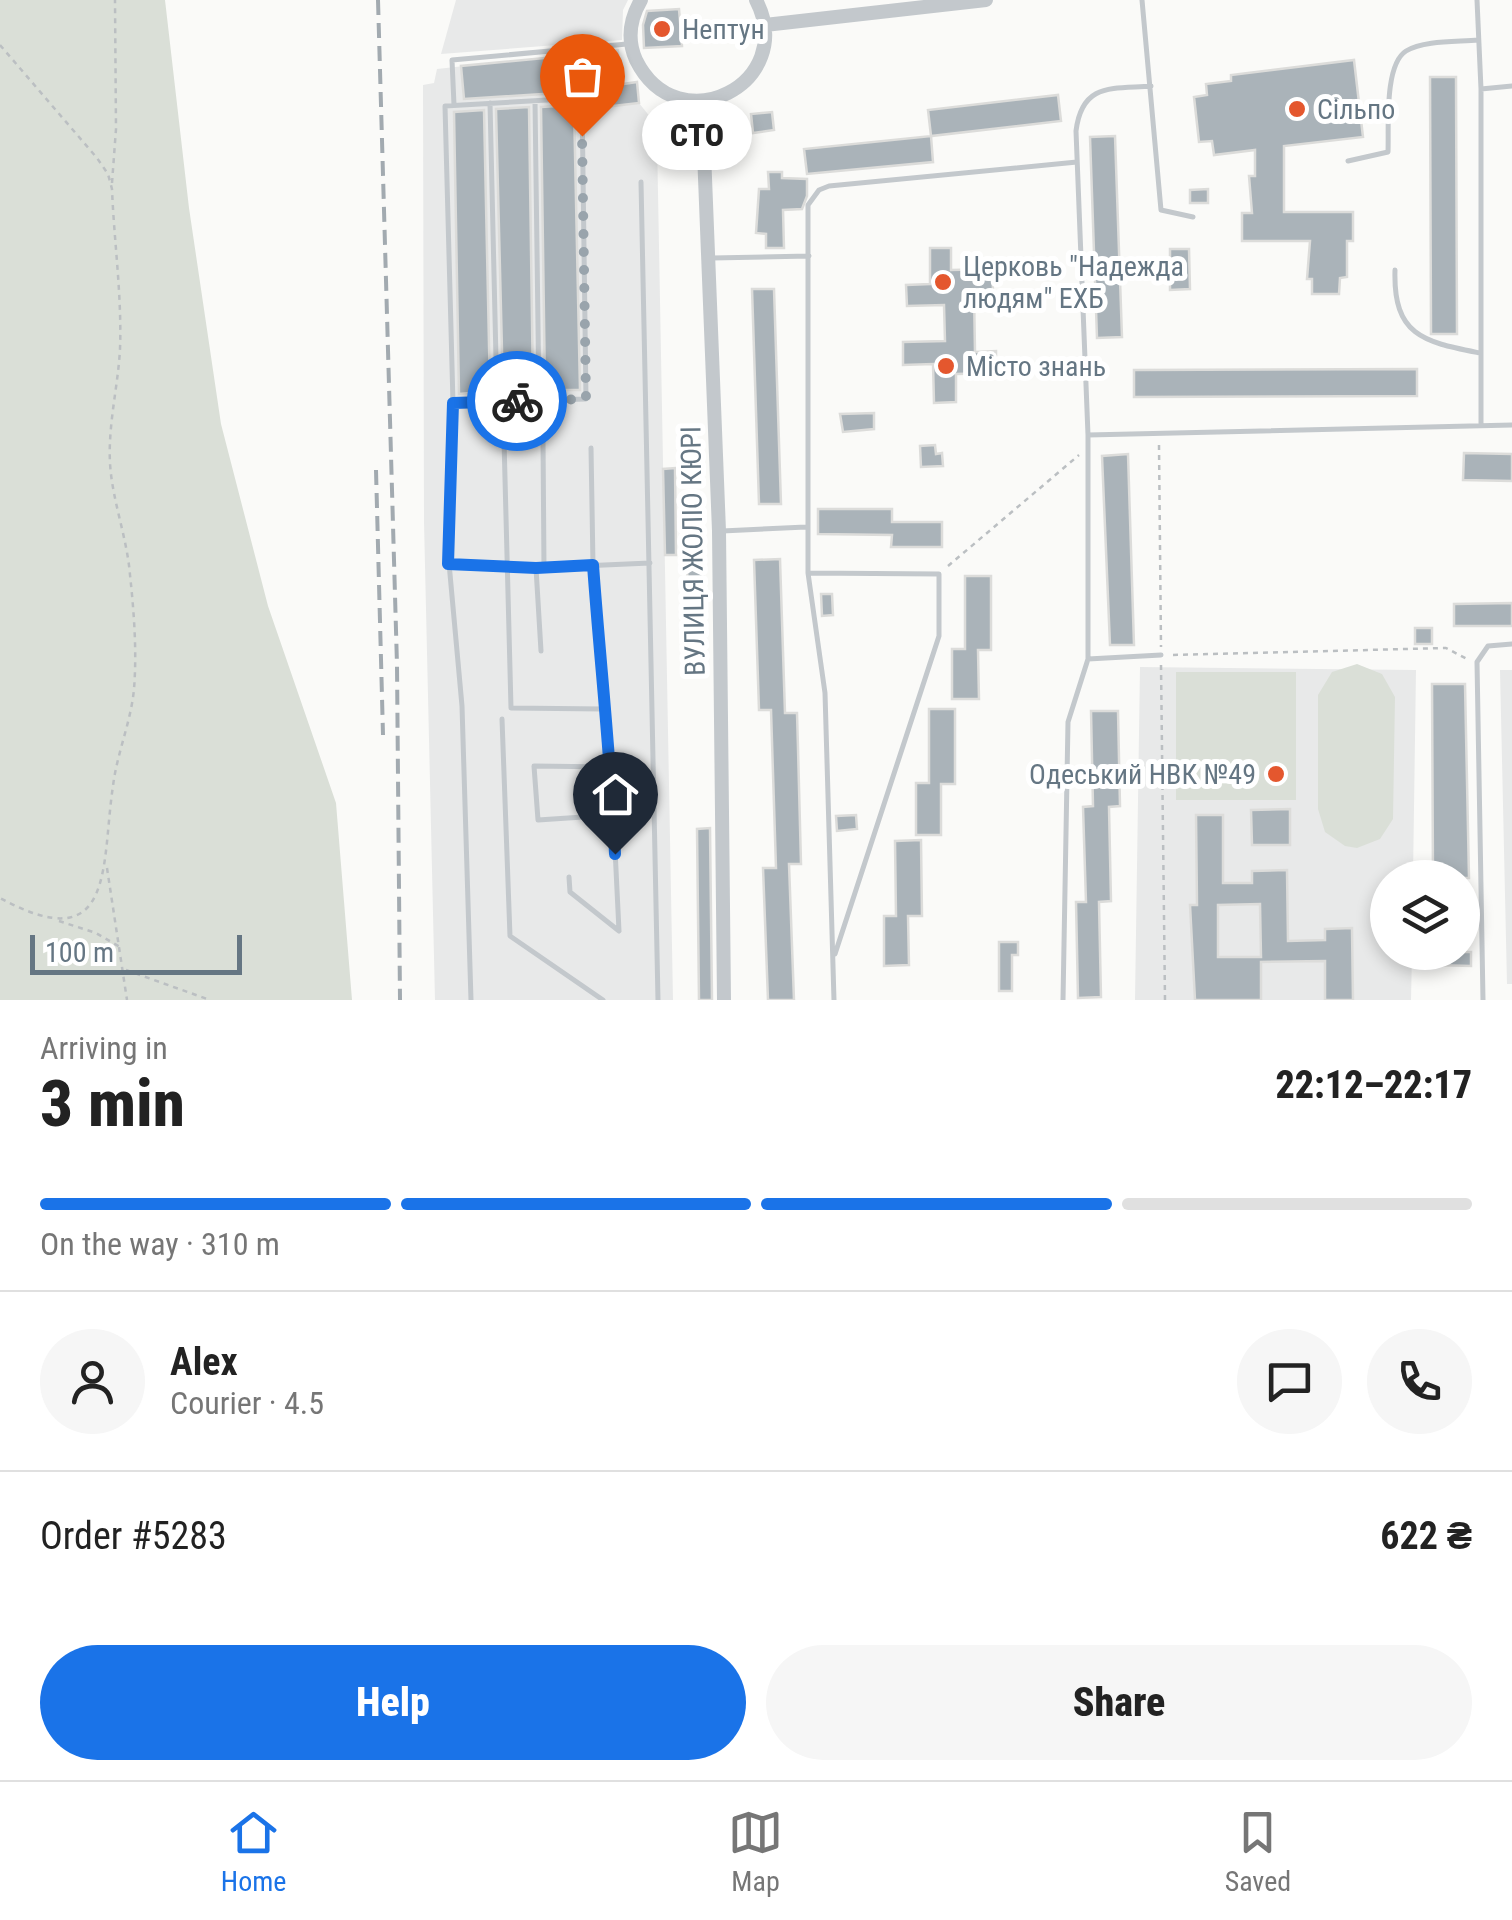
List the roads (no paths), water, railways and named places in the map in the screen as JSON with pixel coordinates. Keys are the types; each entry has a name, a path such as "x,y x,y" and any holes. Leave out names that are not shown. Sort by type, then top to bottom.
{"street":[{"path":"640,0 634,10 630,44 644,74 660,90 680,99 702,102 742,85 756,68 764,47 766,25 756,0"},
{"path":"766,25 986,0"},
{"name":"ВУЛИЦЯ ЖОЛІО КЮРІ","path":"702,102 719,532 724,1000"}],"lane":[{"path":"1142,0 1161,210 1194,217"},
{"path":"1477,0 1481,89 1481,424"},
{"path":"1348,161 1388,152 1392,74 1400,56 1416,47 1478,40"},
{"path":"454,105 452,60 630,44"},
{"path":"1063,1000 1068,722 1088,658 1088,436 1076,162 1078,118 1085,101 1102,90 1152,86"},
{"path":"1481,89 1512,86"},
{"path":"453,403 586,399 582,98 444,106 453,403 448,564 462,706 471,1000"},
{"path":"535,101 539,400"},
{"path":"490,103 497,402"},
{"path":"834,1000 826,693 808,573 806,527 808,205 819,190 829,186 1076,162"},
{"path":"640,182 658,1000"},
{"path":"709,258 809,256"},
{"path":"1396,270 1395,292 1401,314 1414,331 1432,344 1480,352"},
{"path":"1088,436 1512,425"},
{"path":"541,651 543,438"},
{"path":"504,440 511,708 603,709"},
{"path":"569,877 570,892 618,932 611,767 593,565 591,448"},
{"path":"719,532 806,527"},
{"path":"448,564 540,568 651,563"},
{"path":"808,573 939,574 939,636 832,962"},
{"path":"1483,1000 1477,662 1488,646 1512,644"},
{"path":"1088,658 1161,655"},
{"path":"502,719 510,936 603,1000"},
{"path":"611,767 534,766 538,820 614,815"}],"railway":[{"path":"378,0 397,665 400,1000"},
{"path":"376,470 383,735"}],"place":[{"name":"Нептун","path":"662,29"},
{"name":"Сільпо","path":"1297,109"},
{"name":"СТО","path":"582,136"},
{"name":"Церковь \"Надежда людям\" ЕХБ","path":"943,282"},
{"name":"Місто знань","path":"946,366"},
{"name":"Одеський НВК №49","path":"1276,774"}]}
